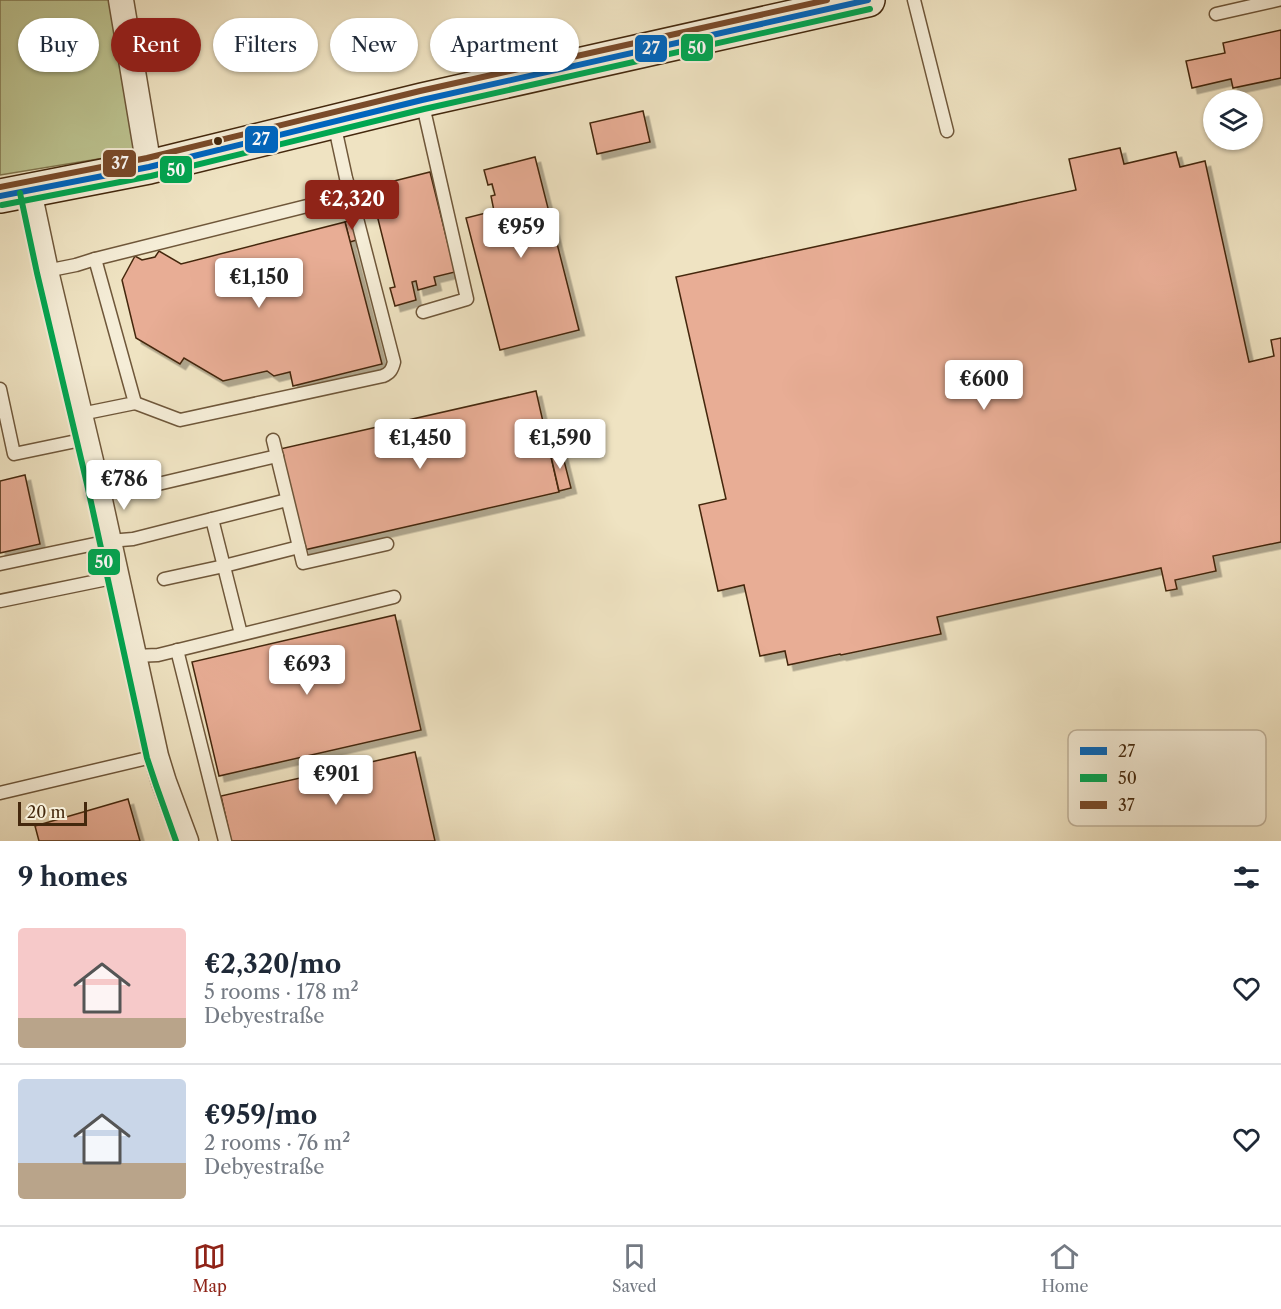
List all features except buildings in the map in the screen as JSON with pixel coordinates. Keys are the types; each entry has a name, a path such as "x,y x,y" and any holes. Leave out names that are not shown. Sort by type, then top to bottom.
{"main road":[{"path":"15,194 149,167 422,100 868,0"}],"street":[{"path":"121,0 149,167"},
{"path":"15,194 46,271 81,414 156,756 186,841"}],"lane":[{"path":"914,0 947,131"},
{"path":"1216,14 1278,0"},
{"path":"422,100 467,299 423,312"},
{"path":"81,414 135,403 180,420 389,373 394,362 334,122"},
{"path":"46,271 351,195"},
{"path":"95,259 135,403"},
{"path":"0,389 14,454 86,439"},
{"path":"273,440 303,563 387,544"},
{"path":"141,488 277,456"},
{"path":"0,564 109,541 133,539 287,500"},
{"path":"212,519 241,634"},
{"path":"164,579 298,547"},
{"path":"0,601 117,577"},
{"path":"134,656 158,655 394,597"},
{"path":"177,650 225,841"},
{"path":"0,793 156,756"}],"green space":[{"path":"0,0 115,0 117,18 111,18 111,72 124,72 135,153 0,175"}],"transit line":[{"name":"37","path":"0,187 147,158 420,91 827,0"},
{"name":"27","path":"0,196 149,167 422,100 868,0"},
{"name":"50","path":"2,205 151,176 424,109 870,9"},
{"name":"50","path":"20,193 147,758 176,841"}]}
